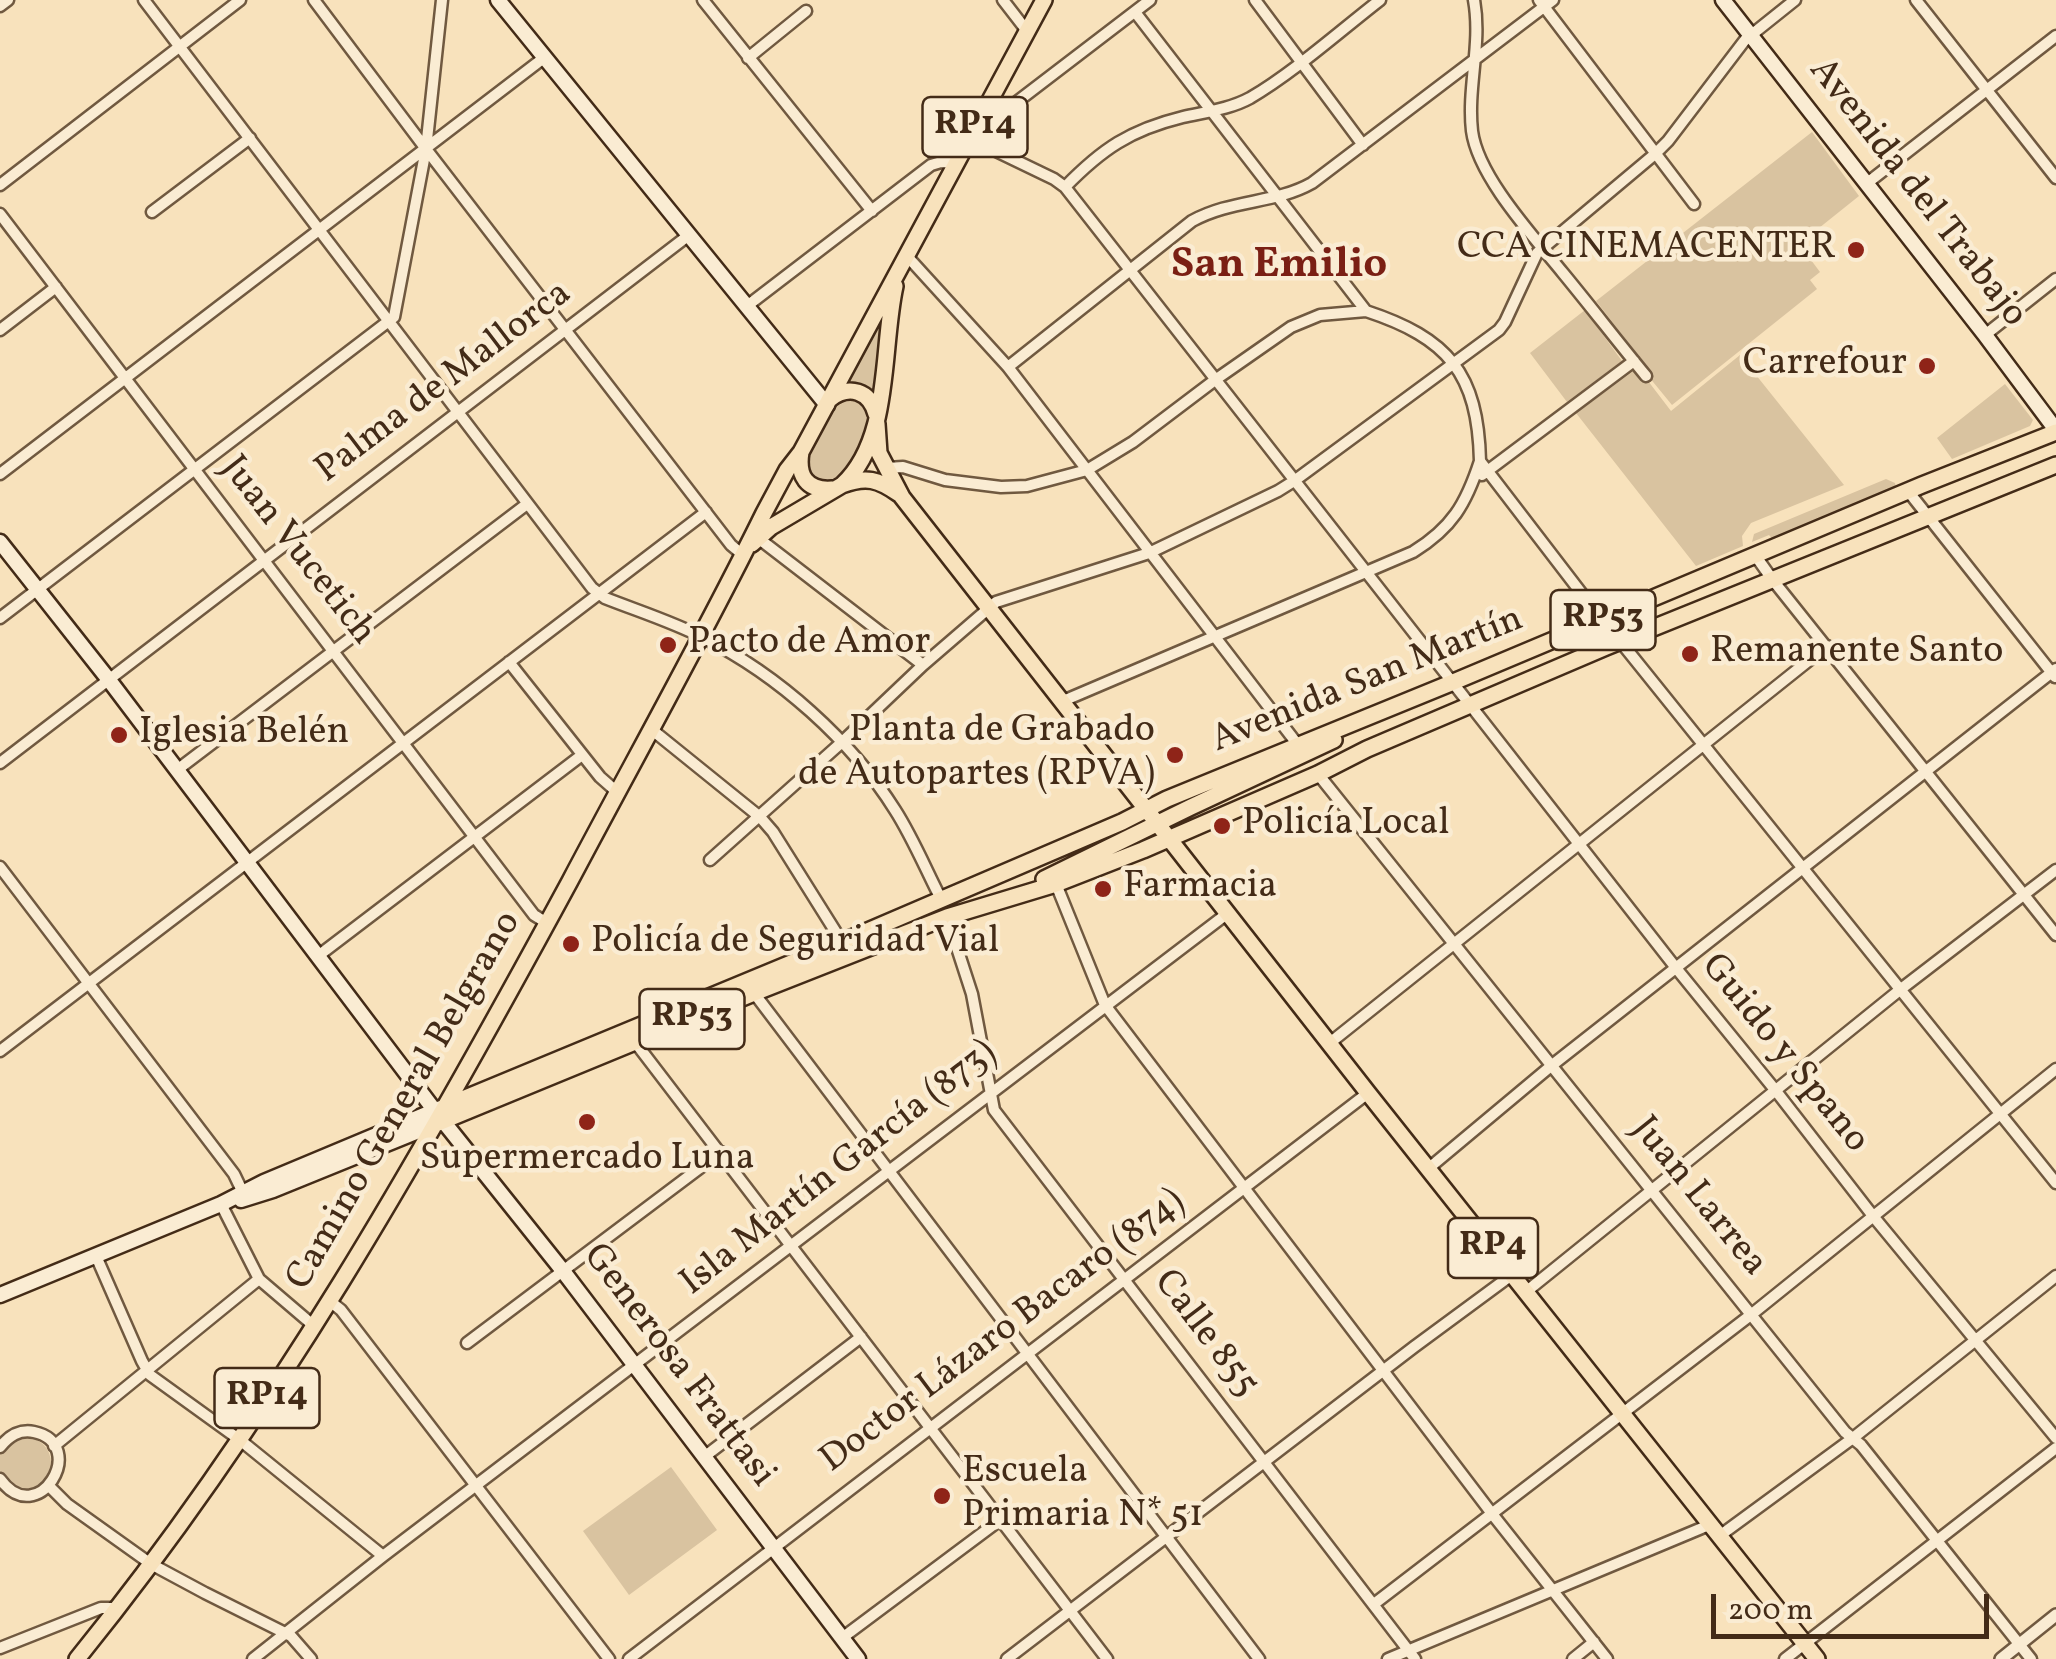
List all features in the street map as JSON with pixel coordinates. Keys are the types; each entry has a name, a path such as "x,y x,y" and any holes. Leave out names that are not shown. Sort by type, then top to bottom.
{"main road":[{"name":"Camino General Belgrano","path":"77,1659 152,1564 240,1440 330,1302 440,1116 1044,0"},
{"name":"Avenida del Trabajo","path":"1723,0 2056,431"},
{"path":"502,1 689,236 828,402 848,390 860,392 872,400 877,421"},
{"name":"Camino General Belgrano","path":"749,548 779,522 839,487 860,461 877,421 893,297 906,255"},
{"name":"RP4","path":"877,421 879,453 902,497 1817,1659"},
{"name":"Avenida San Martín","path":"1148,809 2056,431"},
{"path":"801,452 801,470 808,483 817,489 877,481 902,497"},
{"name":"Avenida San Martín","path":"1170,838 1620,641 2056,465"},
{"name":"Generosa Frattasi","path":"0,542 858,1659"},
{"name":"RP53","path":"440,1116 1042,880 1378,720 1432,690"},
{"name":"RP53","path":"440,1116 1148,809"},
{"name":"RP53","path":"947,916 1056,884 1170,838"},
{"path":"0,1295 440,1116"}],"street":[{"path":"0,6 8,0"},
{"path":"144,0 598,594 700,636 748,663 809,710 879,787 898,815 940,899"},
{"path":"0,185 240,0"},
{"path":"314,0 731,545 749,548 923,665"},
{"path":"0,618 396,313 426,148 442,0"},
{"path":"703,0 872,211"},
{"path":"1002,0 1028,31"},
{"path":"978,121 990,120 1019,100 1150,0"},
{"path":"1255,0 1363,144"},
{"path":"970,138 1065,187 1088,163 1119,140 1168,121 1248,99 1380,0"},
{"path":"1474,0 1477,31 1471,115 1478,156 1542,246 1646,376"},
{"path":"710,860 989,607 1002,599 1150,553 1294,481 1498,330 1542,246 1655,154 1750,35 1795,0"},
{"path":"1916,0 2056,178"},
{"path":"1008,367 1192,221 1212,210 1276,197 1312,183 1476,61 1545,2 1694,204"},
{"path":"748,58 806,11"},
{"path":"1134,12 1366,312"},
{"path":"1866,184 2056,36"},
{"path":"0,474 545,58"},
{"path":"1001,80 1019,100"},
{"path":"152,212 250,138"},
{"path":"747,306 931,165 956,164"},
{"name":"Guido y Spano","path":"1065,187 1676,968 2056,1438"},
{"name":"Juan Vucetich","path":"0,214 534,915 547,923"},
{"name":"Palma de Mallorca","path":"0,763 689,236"},
{"path":"906,255 1008,367 1298,744"},
{"path":"1985,335 2056,279"},
{"path":"0,330 56,287"},
{"path":"886,468 903,467 946,480 1001,487 1055,481 1086,470 1133,442 1291,327 1334,313 1366,312 1415,331 1454,362 1474,408 1480,461 1462,506 1432,540 1413,552 1063,702"},
{"path":"1473,482 1634,362"},
{"path":"1480,461 1602,620"},
{"path":"1429,1168 1551,1066 2055,673 1908,491"},
{"path":"177,770 527,504"},
{"path":"0,1051 706,512"},
{"path":"1755,555 2056,934"},
{"path":"1620,641 2056,1183"},
{"path":"1331,1042 1827,646"},
{"path":"509,662 600,777 617,792"},
{"path":"651,729 760,817 842,942"},
{"path":"318,956 582,755"},
{"name":"Juan Larrea","path":"1318,774 2031,1659"},
{"path":"0,866 234,1174 245,1195"},
{"path":"1526,1291 1901,989 2056,870"},
{"path":"1056,884 1106,1005 1607,1659"},
{"name":"Isla Martín García (873)","path":"252,1659 1228,913"},
{"name":"Calle 855","path":"947,916 972,994 994,1110 1411,1655"},
{"path":"754,993 1260,1659"},
{"path":"635,1042 1107,1659"},
{"path":"1374,1604 1752,1314 2056,1069"},
{"name":"Doctor Lázaro Bacaro (874)","path":"629,1659 1368,1093"},
{"path":"467,1344 720,1152"},
{"path":"221,1204 259,1279 314,1326"},
{"path":"96,1256 146,1370 383,1556"},
{"path":"1007,1659 1513,1274"},
{"path":"1388,1659 1411,1655 1554,1591 1714,1531 1853,1438 2056,1276"},
{"path":"54,1446 259,1279"},
{"path":"330,1302 609,1659"},
{"path":"704,1457 861,1338"},
{"path":"0,1479 13,1491 32,1495 49,1486 59,1467 48,1438 30,1431 1,1442"},
{"path":"1785,1659 2056,1448"},
{"path":"49,1486 67,1504 152,1564 287,1633 310,1659"},
{"path":"842,1638 1000,1520"},
{"path":"0,1648 102,1608 118,1608"},
{"path":"2001,1659 2056,1615"},
{"path":"1572,1659 1594,1642"}],"shaded area":[{"path":"1812,132 1859,196 1799,244 1820,272 1810,280 1817,289 1672,405 1596,301"},
{"path":"1585,310 1622,361 1567,402 1530,353"},
{"path":"881,318 885,320 876,401 843,386"},
{"path":"1740,355 1844,485 1751,523 1742,536 1743,546 1696,566 1576,413 1635,370 1671,411"},
{"path":"2005,384 2033,420 2030,426 1952,459 1937,438"},
{"path":"846,395 870,405 865,439 855,459 832,486 813,481 805,460 835,401"},
{"path":"1886,479 1895,483 1896,488 1889,494 1775,542 1769,535 1752,542 1754,534"},
{"path":"25,1437 43,1445 51,1463 43,1481 25,1489 7,1481 -1,1463 7,1445"},
{"path":"671,1467 717,1530 629,1595 583,1531"}],"place":[{"name":"CCA CINEMACENTER","path":"1856,250"},
{"name":"Carrefour","path":"1927,366"},
{"name":"Pacto de Amor","path":"668,645"},
{"name":"Remanente Santo","path":"1690,654"},
{"name":"Iglesia Belén","path":"119,735"},
{"name":"Planta de Grabado de Autopartes (RPVA)","path":"1175,755"},
{"name":"Policía Local","path":"1222,826"},
{"name":"Farmacia","path":"1103,889"},
{"name":"Policía de Seguridad Vial","path":"571,944"},
{"name":"Supermercado Luna","path":"587,1122"},
{"name":"Escuela Primaria N* 51","path":"942,1496"}],"district":[{"name":"San Emilio","path":"1279,268"}]}
